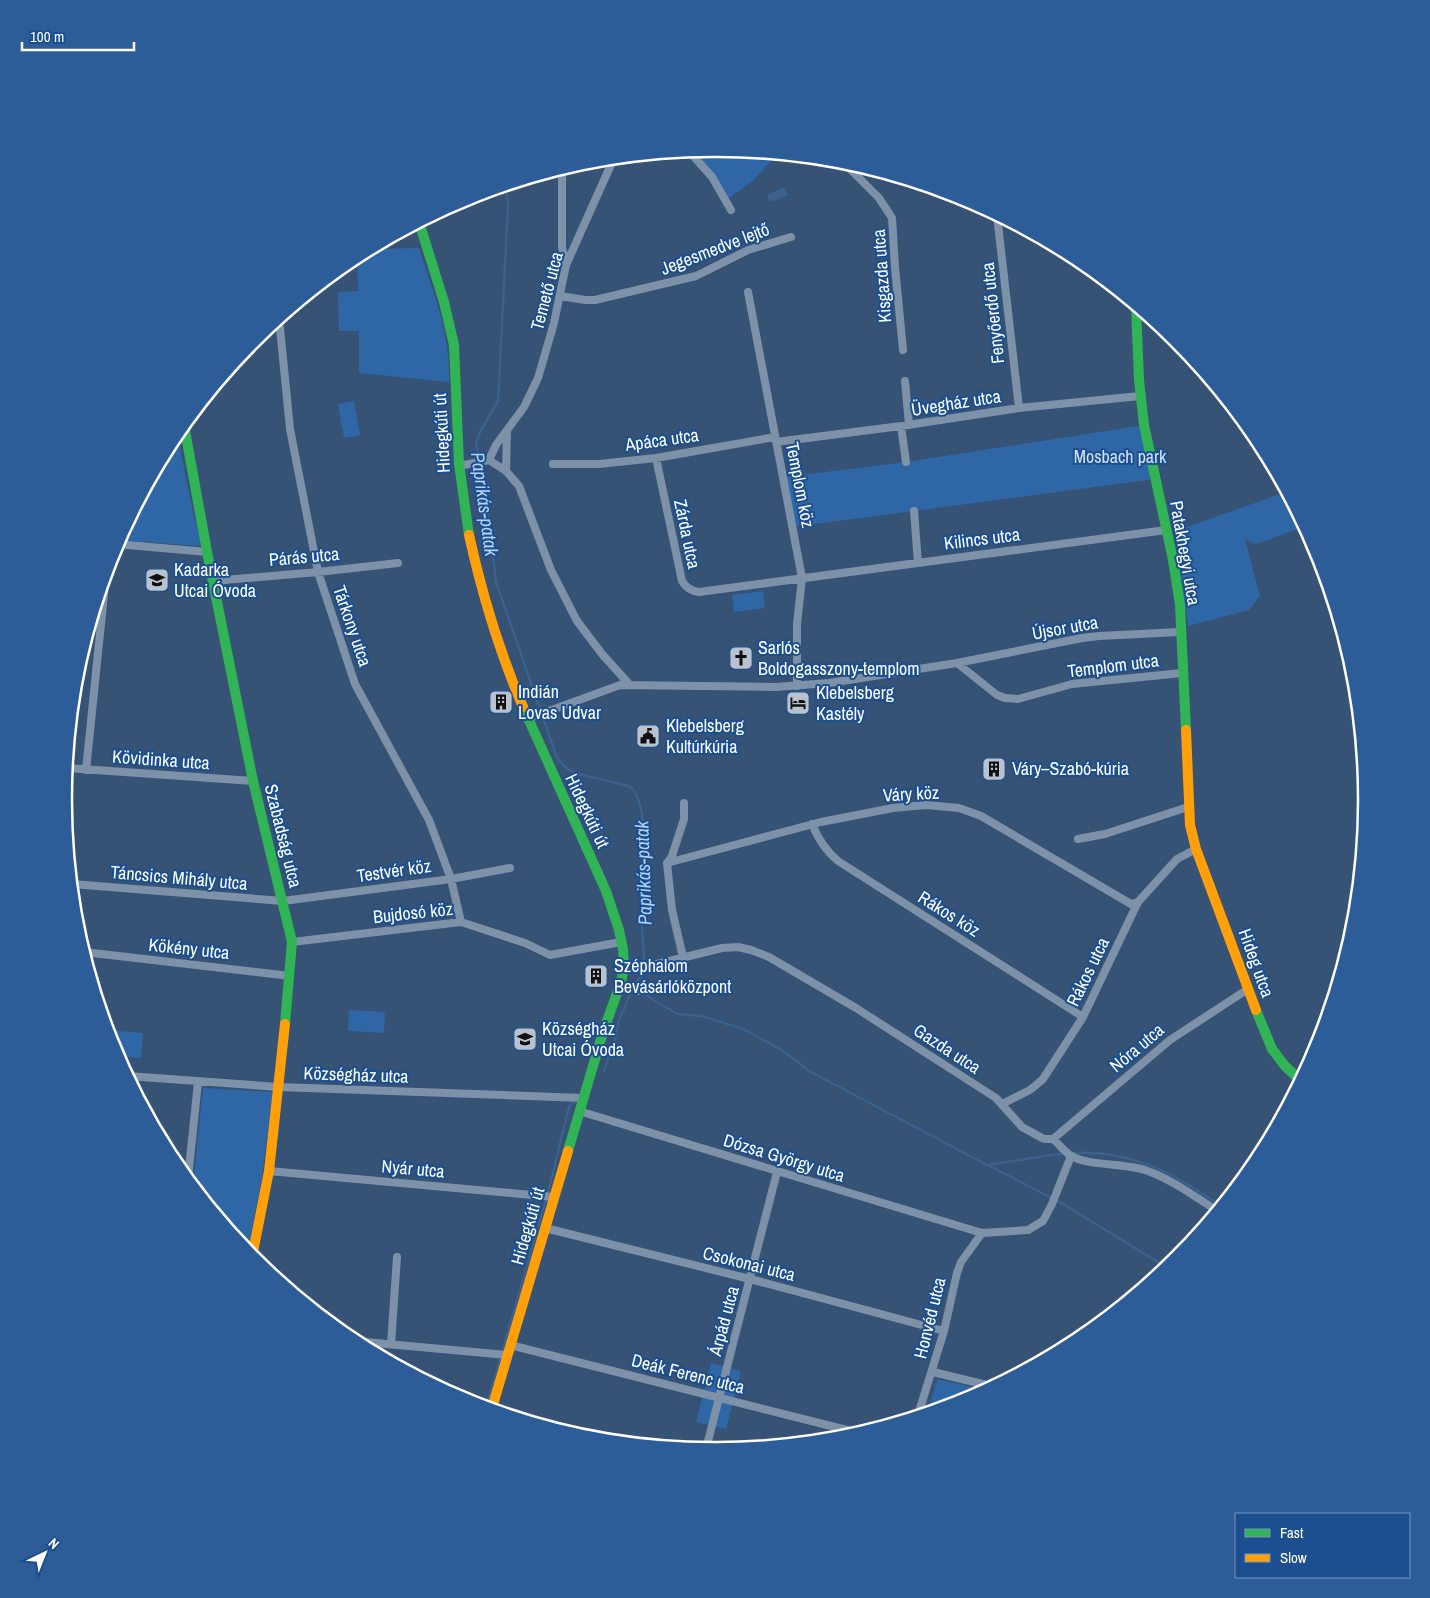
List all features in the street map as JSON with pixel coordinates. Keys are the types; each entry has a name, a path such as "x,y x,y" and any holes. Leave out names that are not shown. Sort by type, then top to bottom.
{"street":[{"path":"695,157 712,177 731,210"},
{"name":"Temető utca","path":"486,460 524,407 538,378 549,342 566,265 611,165"},
{"name":"Kisgazda utca","path":"854,172 879,198 892,218 903,350"},
{"path":"562,175 562,247 566,265"},
{"name":"Fenyőerdő utca","path":"998,222 1019,408"},
{"name":"Hidegkúti út","path":"421,228 450,328 455,360 459,466 464,516 473,554 500,648 599,875 611,907 621,942 624,967 622,980 608,1013 579,1111 550,1196 545,1228 505,1352 493,1402"},
{"name":"Jegesmedve lejtő","path":"560,296 595,300 690,278 748,250 791,237"},
{"name":"Templom köz","path":"748,292 802,578 798,624 797,686"},
{"name":"Patakhegyi utca","path":"1136,314 1138,370 1144,426 1177,576 1188,807 1196,849"},
{"name":"Tárkony utca","path":"280,327 290,429 318,572 356,684 429,820 451,879 461,922"},
{"path":"905,381 906,462"},
{"name":"Üvegház utca","path":"776,439 905,426 1019,408 1140,396"},
{"path":"506,471 507,429"},
{"name":"Szabadság utca","path":"186,435 253,782 292,942 279,1087 269,1171 254,1246"},
{"name":"Apáca utca","path":"552,464 599,464 656,458 776,439"},
{"name":"Zárda utca","path":"656,458 682,581 685,587 699,592 802,578"},
{"path":"459,466 475,464 486,460 506,471 513,478 524,496 551,570 578,621 602,654 629,684"},
{"path":"914,511 918,562"},
{"name":"Kilincs utca","path":"802,578 1166,530"},
{"path":"125,545 207,552"},
{"name":"Párás utca","path":"213,581 398,563"},
{"path":"86,770 103,605"},
{"name":"Újsor utca","path":"957,664 1099,636 1180,632"},
{"path":"531,718 620,684 736,687 797,686 957,664"},
{"name":"Templom utca","path":"957,664 997,695 1018,699 1072,684 1182,673"},
{"name":"Kövidinka utca","path":"73,769 253,782"},
{"path":"683,957 672,910 667,863 672,856 684,819 684,803"},
{"name":"Váry köz","path":"667,863 812,824 893,808 926,805 959,808 981,816 1131,904 1138,902"},
{"path":"1078,838 1105,834 1188,807"},
{"name":"Rákos köz","path":"812,824 830,855 838,861 1083,1017"},
{"name":"Rákos utca","path":"1002,1104 1037,1086 1083,1017 1138,902 1177,859 1196,849"},
{"name":"Hideg utca","path":"1196,849 1248,989 1275,1053 1295,1075"},
{"name":"Testvér köz","path":"283,902 451,879 510,868"},
{"name":"Táncsics Mihály utca","path":"78,885 283,902"},
{"name":"Bujdosó köz","path":"292,942 461,922 525,943 550,955 621,942"},
{"name":"Gazda utca","path":"624,967 648,965 722,948 738,947 769,957 856,1008 996,1098 1009,1115 1035,1136 1053,1139 1068,1153 1081,1160 1147,1170 1211,1207"},
{"name":"Kökény utca","path":"91,953 290,976"},
{"name":"Nóra utca","path":"1053,1139 1170,1040 1248,989"},
{"name":"Községház utca","path":"136,1077 279,1087 583,1098"},
{"path":"189,1167 198,1082"},
{"name":"Dózsa György utca","path":"579,1111 982,1233"},
{"path":"982,1233 1028,1230 1043,1221 1058,1188 1068,1153"},
{"name":"Nyár utca","path":"269,1171 550,1196"},
{"name":"Árpád utca","path":"708,1442 776,1172"},
{"name":"Csokonai utca","path":"545,1228 750,1279 944,1331"},
{"name":"Honvéd utca","path":"920,1407 944,1331 961,1262 982,1233"},
{"path":"391,1344 398,1257"},
{"name":"Deák Ferenc utca","path":"374,1343 505,1352 719,1398 842,1429"},
{"path":"932,1372 981,1384"}],"green space":[{"path":"694,158 772,159 753,181 726,200"},
{"path":"419,248 444,330 449,364 449,382 359,373 359,331 339,331 338,292 358,291 357,266 385,249"},
{"path":"354,401 360,435 344,438 338,404"},
{"name":"Mosbach park","path":"1144,425 1156,479 793,527 784,477 906,462"},
{"path":"179,445 194,517 201,538 200,545 127,541 159,478"},
{"path":"1280,494 1298,529 1256,544 1245,539 1260,596 1249,610 1188,626 1175,531"},
{"path":"763,591 765,608 734,612 732,595"},
{"path":"349,1010 385,1012 384,1033 348,1031"},
{"path":"116,1031 143,1033 141,1058 127,1057"},
{"path":"203,1088 273,1092 263,1171 250,1241 232,1223 194,1174"},
{"path":"711,1363 741,1371 726,1429 696,1422"},
{"path":"937,1379 973,1387 961,1393 930,1404"}],"shaded area":[{"path":"784,187 788,195 772,202 771,200 769,201 767,197 769,194"}],"waterway":[{"name":"Paprikás-patak","path":"507,191 508,206 498,401 480,432 476,443 485,489 496,582 557,758 566,768 574,773 629,786 636,795 641,810 644,830 645,874 642,926 644,969 634,986 678,1014 702,1016 743,1029 780,1049 811,1072 987,1165 1065,1153"},
{"path":"604,1071 615,1039 619,1020 634,986"},
{"path":"488,1400 548,1193 568,1111 570,1105 575,1102"},
{"name":"Paprikás-patak","path":"1073,1153 1115,1155 1151,1166 1185,1183 1215,1202"},
{"path":"988,1165 1063,1204 1159,1263"}],"traffic: fast":[{"path":"421,228 444,302 454,345 459,464 469,535"},
{"path":"1136,314 1139,380 1144,425 1173,560 1180,605 1186,730"},
{"path":"186,435 253,781 292,942 285,1024"},
{"path":"523,707 606,891 619,930 623,949 624,967 621,982 603,1032 568,1151"},
{"path":"1256,1010 1272,1049 1295,1075"}],"traffic: slow":[{"path":"469,535 492,622 506,665 523,707"},
{"path":"1186,730 1190,825 1196,849 1256,1010"},
{"path":"254,1246 269,1171 285,1024"},
{"path":"494,1402 568,1151"}],"place":[{"name":"Kadarka Utcai Óvoda","path":"157,580"},
{"name":"Sarlós Boldogasszony-templom","path":"741,658"},
{"name":"Indián Lovas Udvar","path":"501,702"},
{"name":"Klebelsberg Kastély","path":"798,703"},
{"name":"Klebelsberg Kultúrkúria","path":"648,736"},
{"name":"Váry–Szabó-kúria","path":"994,769"},
{"name":"Széphalom Bevásárlóközpont","path":"596,976"},
{"name":"Községház Utcai Óvoda","path":"525,1039"}]}
